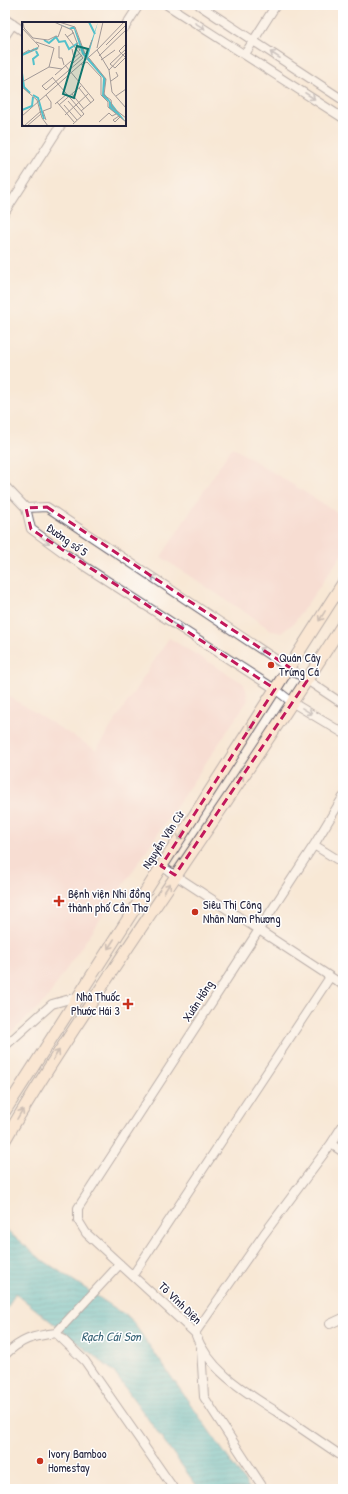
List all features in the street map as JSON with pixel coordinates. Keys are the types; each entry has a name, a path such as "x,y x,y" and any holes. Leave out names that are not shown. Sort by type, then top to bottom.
{"main road":[{"name":"Nguyễn Văn Cừ","path":"5,1111 343,583"},
{"path":"5,1140 35,1088 175,875 293,703 343,624"}],"street":[{"path":"126,25 139,5"},
{"path":"167,5 343,118"},
{"path":"199,5 343,100"},
{"path":"245,54 276,5"},
{"path":"5,19 22,30"},
{"path":"5,36 13,24"},
{"path":"5,212 60,126"},
{"path":"5,486 26,508"},
{"name":"Đường số 5","path":"343,704 47,507 26,508 31,529 64,553 275,689 293,703 343,733"},
{"name":"Xuân Hồng","path":"78,1220 78,1208 314,845 343,797"},
{"path":"314,845 343,863"},
{"path":"161,866 258,931 343,985"},
{"path":"133,1275 330,977"},
{"path":"5,1046 52,1004 77,997"},
{"path":"195,1333 264,1234 331,1144 343,1125"},
{"path":"331,1144 343,1152"},
{"name":"Tô Vĩnh Diện","path":"78,1220 86,1233 195,1333 200,1348 216,1369 237,1386 343,1457"},
{"path":"5,1356 15,1344 30,1338 56,1333 120,1264"},
{"path":"330,1324 343,1318"},
{"path":"56,1333 85,1361 174,1489"},
{"path":"200,1348 204,1398 264,1489"}],"highlighted area":[{"path":"47,507 289,667 307,681 175,875 161,866 275,689 31,529 26,508"}],"shaded area":[{"path":"232,447 343,516 343,553 293,624 281,633 273,631 161,557"},
{"name":"Bệnh viện Nhi đồng thành phố Cần Thơ","path":"169,638 243,683 248,700 45,1001 5,1038 5,694 96,750"}],"water":[{"name":"Rạch Cái Sơn","path":"5,1229 41,1259 130,1318 250,1489 199,1489 113,1371 15,1293 5,1313"}],"place":[{"name":"Quán Cây Trứng Cá","path":"271,665"},
{"name":"Bệnh viện Nhi đồng thành phố Cần Thơ","path":"59,901"},
{"name":"Siêu Thị Công Nhân Nam Phương","path":"195,912"},
{"name":"Nhà Thuốc Phước Hái 3","path":"128,1004"},
{"name":"Ivory Bamboo Homestay","path":"40,1461"}]}
